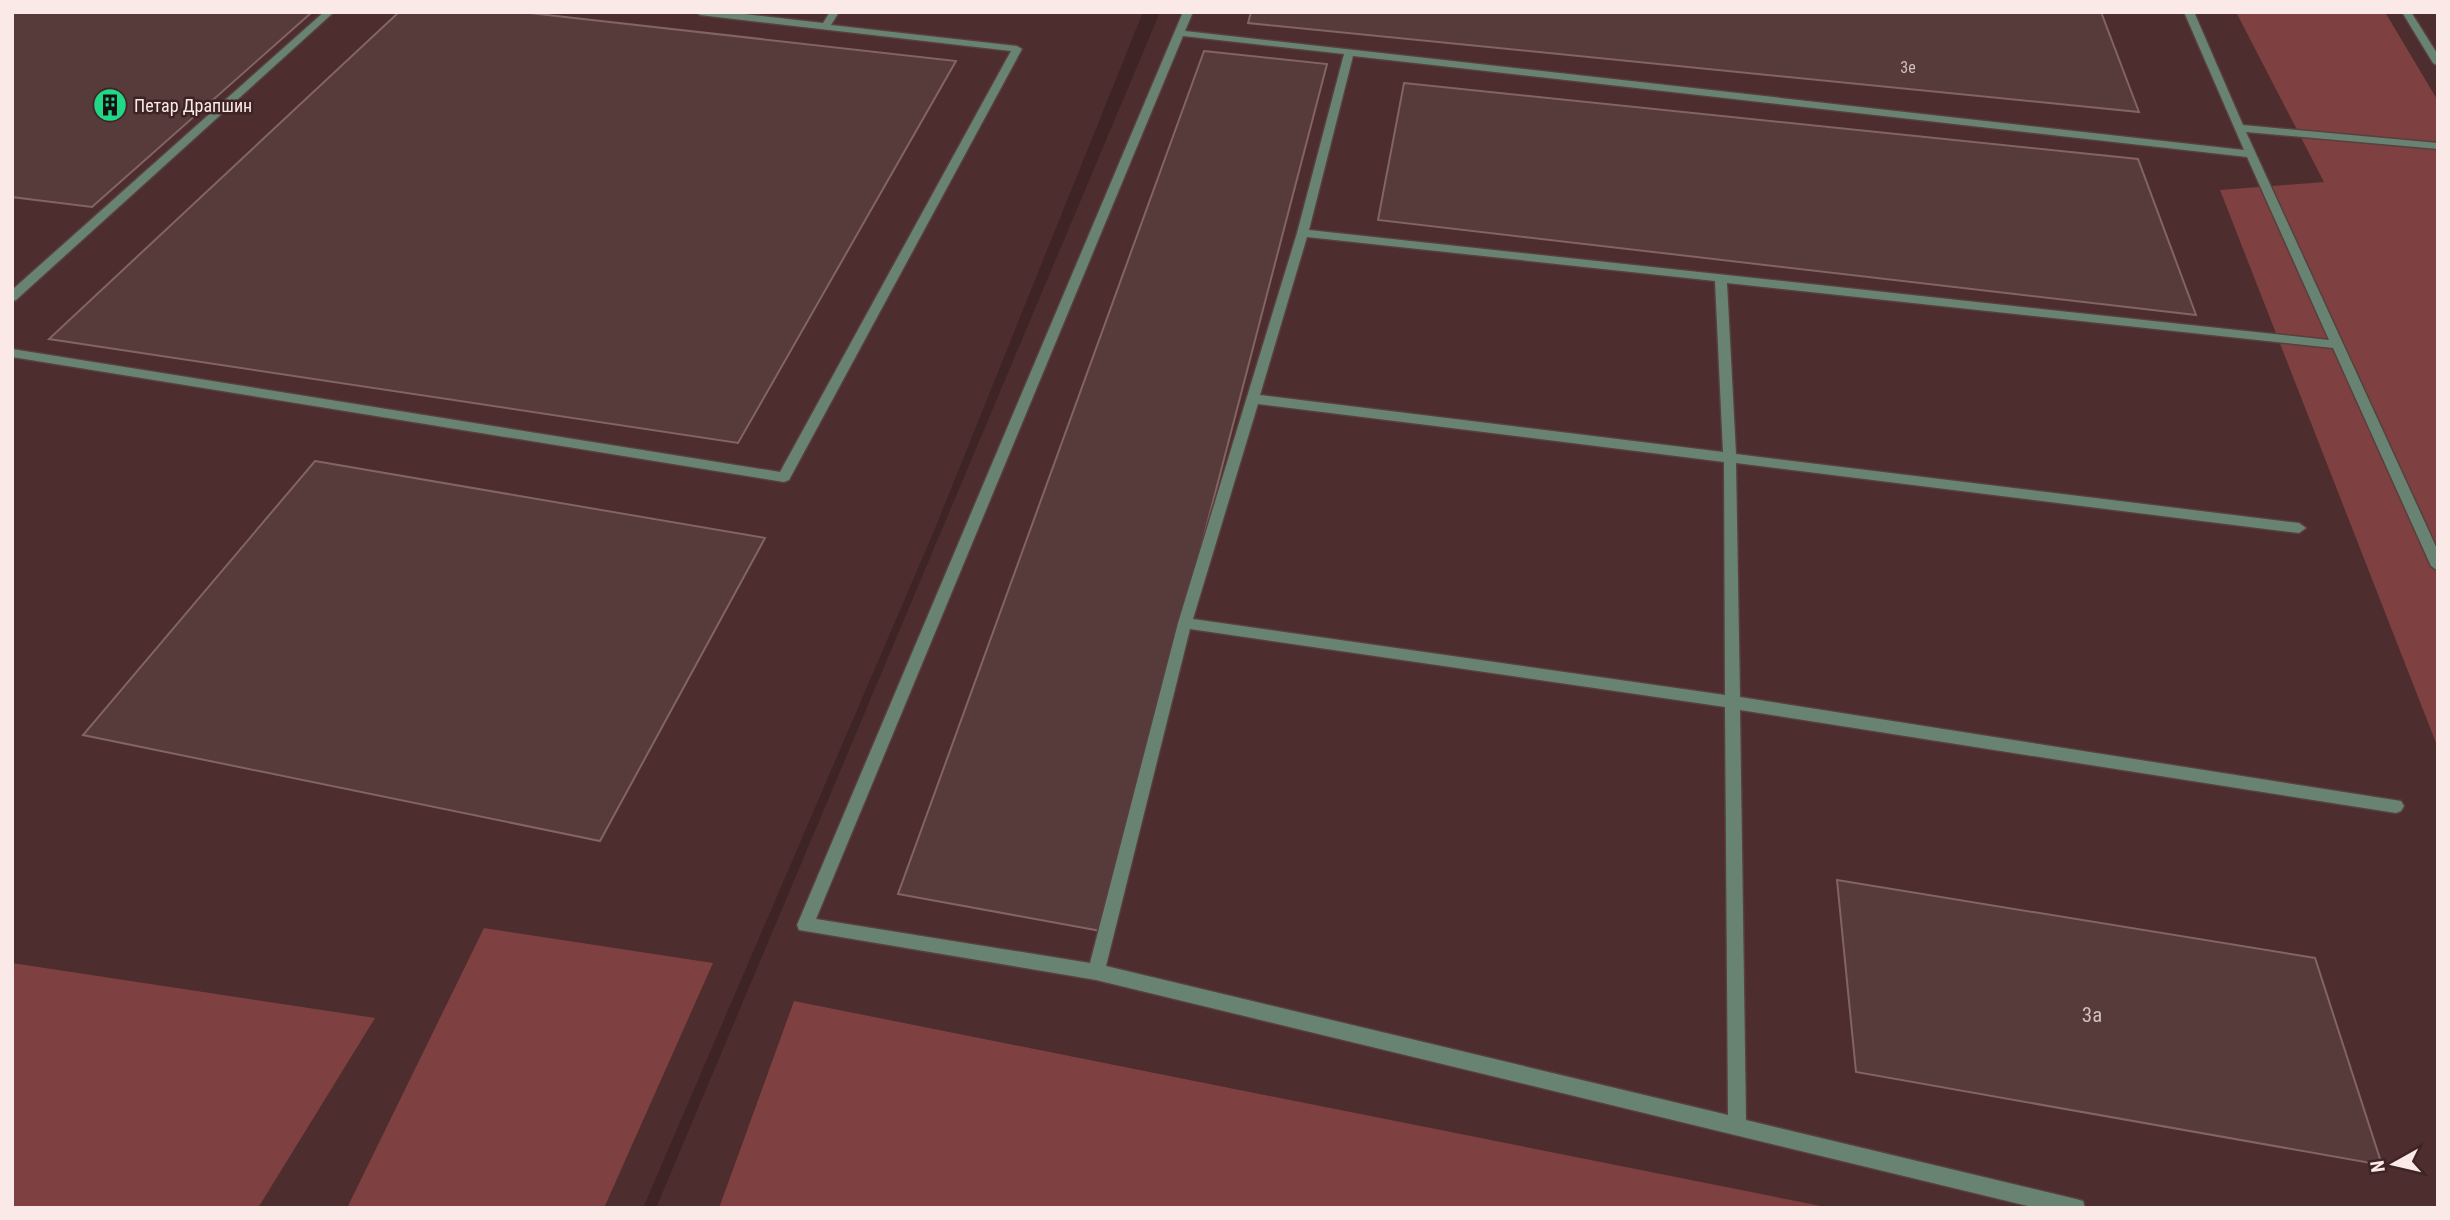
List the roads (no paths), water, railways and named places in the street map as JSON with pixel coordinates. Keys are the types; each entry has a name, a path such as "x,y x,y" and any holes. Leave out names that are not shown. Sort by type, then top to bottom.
{"lane":[{"path":"12,297 330,12"},
{"path":"12,353 784,477 1017,49 700,12"},
{"path":"825,27 835,12"},
{"path":"1188,12 805,925 1096,972 1737,1124 2076,1208"},
{"path":"2189,12 2250,154 2438,566"},
{"path":"2406,12 2438,63"},
{"path":"1179,33 2250,154"},
{"path":"1096,972 1185,623 1303,233 1349,52"},
{"path":"2239,128 2438,146"},
{"path":"1303,233 2339,345"},
{"path":"1721,278 1730,457 1737,1124"},
{"path":"1254,399 2299,528"},
{"path":"1185,623 1731,702 2396,806"}],"place":[{"name":"Петар Драпшин","path":"110,105"}]}
